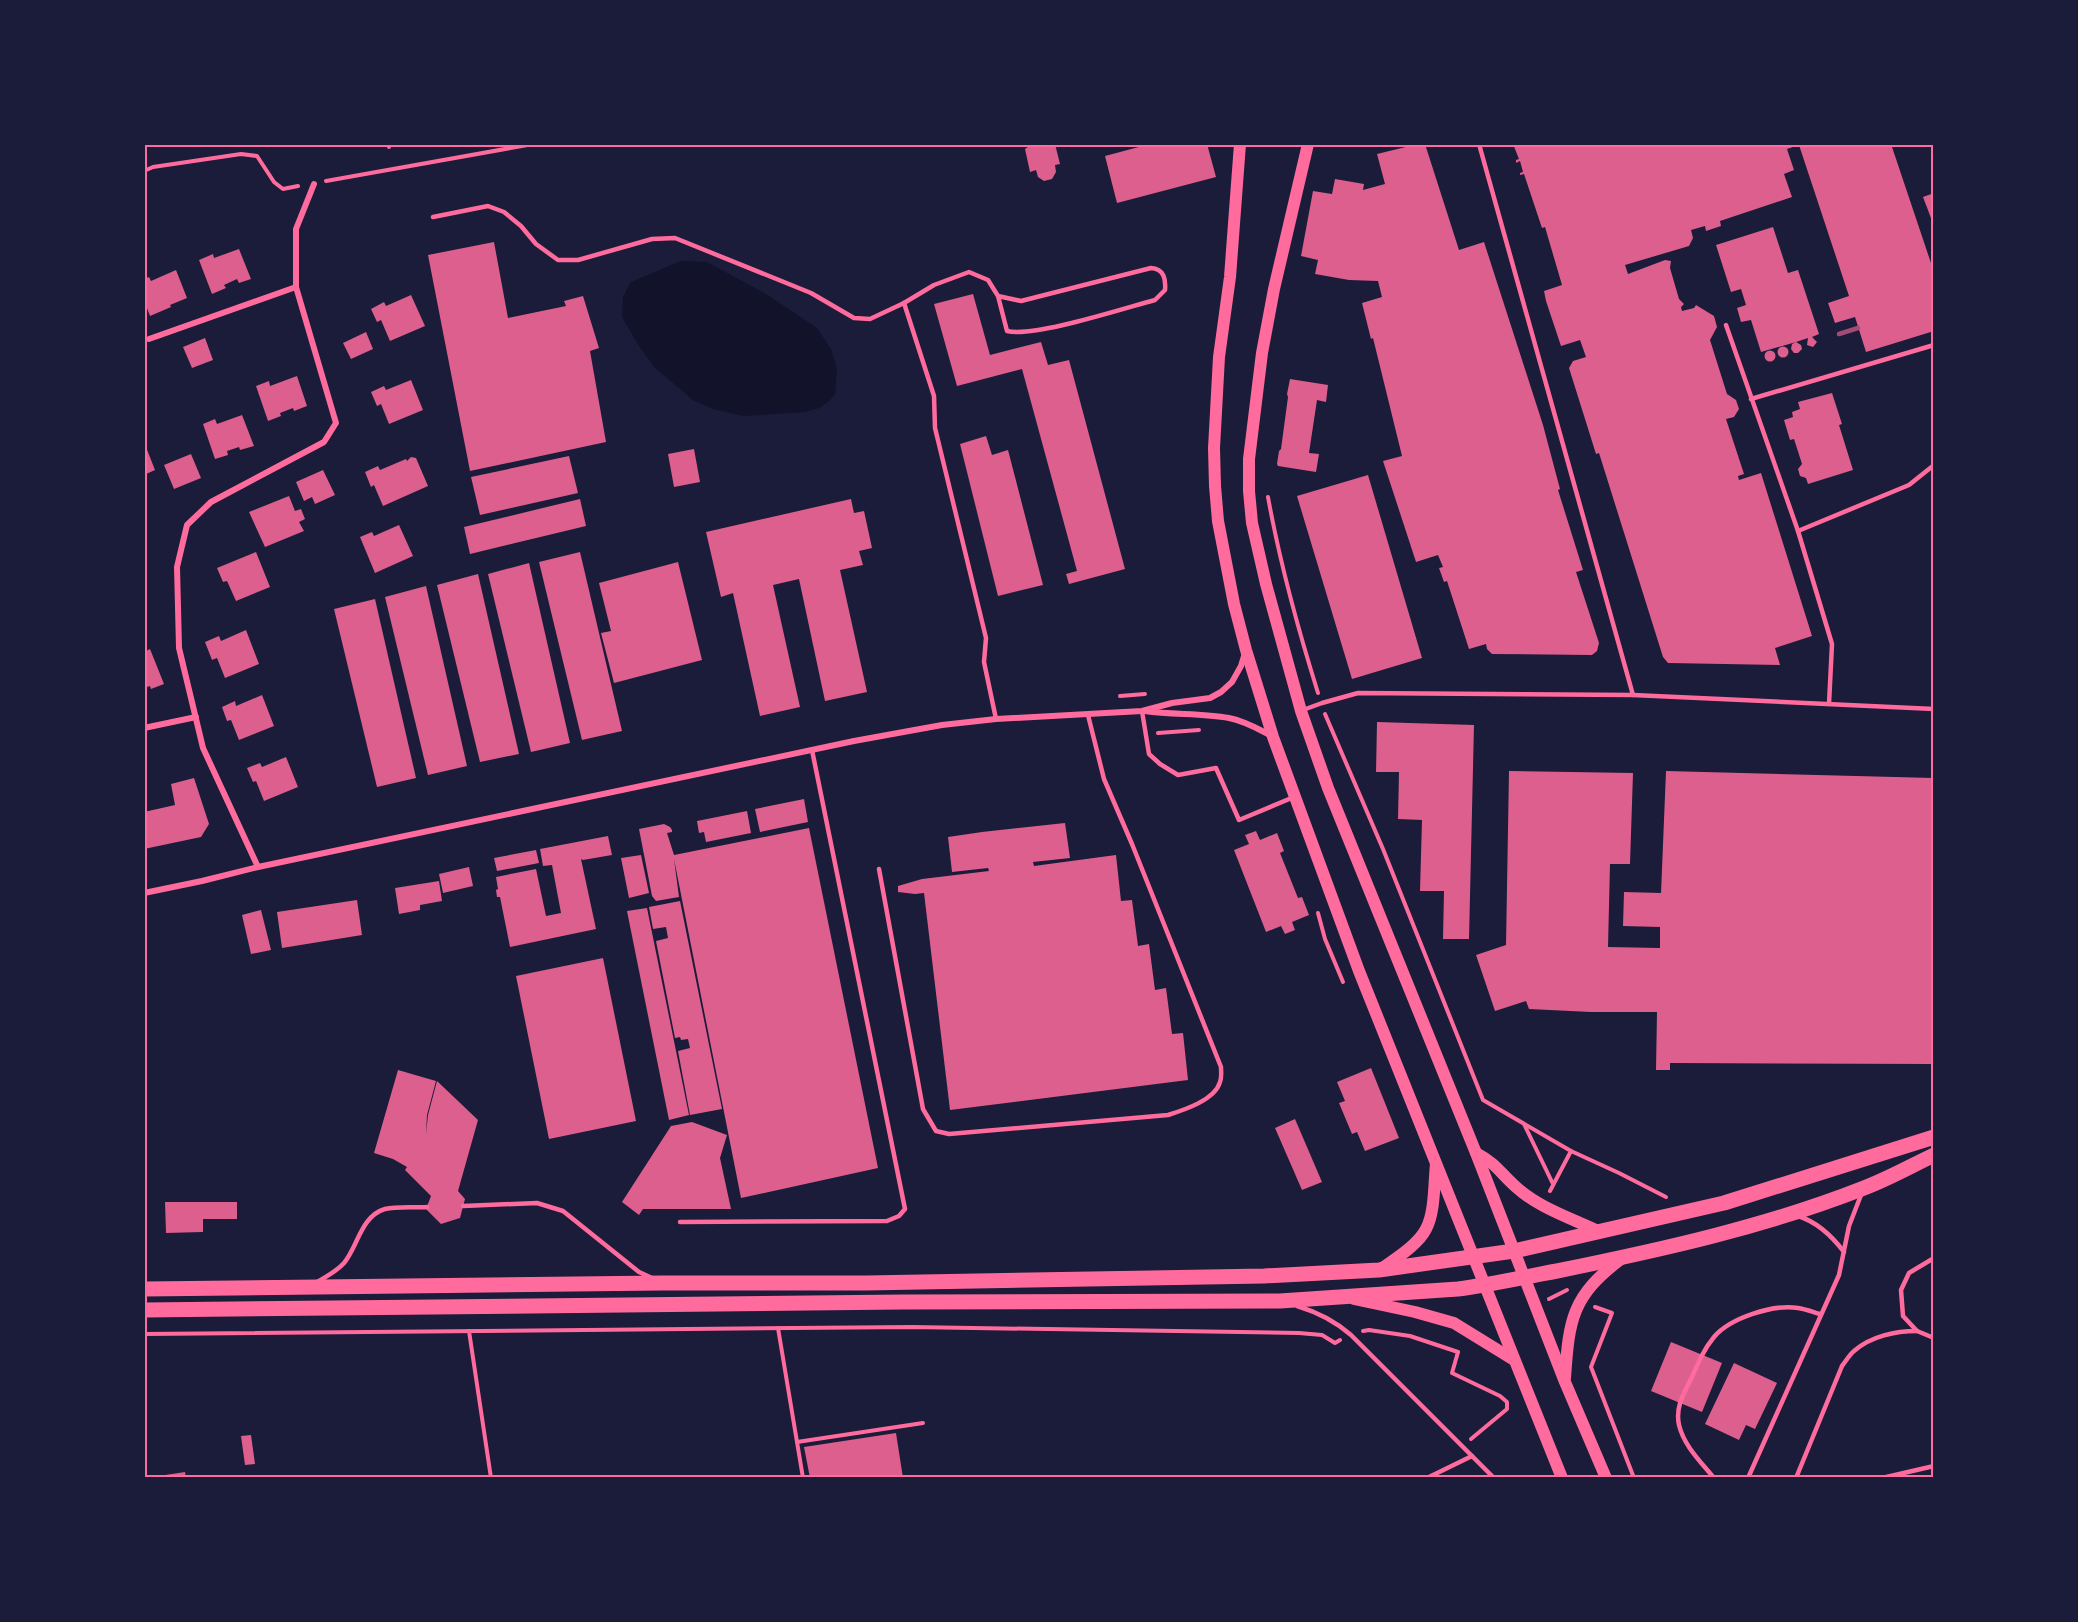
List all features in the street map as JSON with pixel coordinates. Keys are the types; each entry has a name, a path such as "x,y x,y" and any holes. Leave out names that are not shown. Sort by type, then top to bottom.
{"main road":[{"path":"1240,144 1230,277 1219,357 1214,448 1218,522 1234,603 1273,737 1359,971 1562,1478"},
{"path":"1308,144 1264,342 1249,459 1252,523 1266,584 1301,711 1351,846 1476,1153 1565,1382 1606,1478"},
{"path":"144,1289 866,1283 1264,1276 1379,1270 1514,1251 1724,1203 1934,1137"},
{"path":"1476,1153 1491,1161 1516,1187 1543,1207 1600,1232"},
{"path":"144,1310 891,1302 1280,1301 1347,1298 1485,1286 1622,1258 1786,1215 1866,1188 1934,1155"},
{"path":"1379,1270 1402,1254 1426,1230 1436,1163"},
{"path":"1565,1382 1568,1342 1579,1300 1599,1275 1622,1258"},
{"path":"1347,1298 1415,1312 1454,1323 1514,1360"}],"street":[{"path":"258,867 203,748 179,648 177,567 187,525 212,502 324,442 336,423 296,287 296,229 314,183"},
{"path":"149,339 296,287"},
{"path":"144,893 812,750 942,725 996,719 1142,711 1172,703 1210,698 1232,682 1241,666 1246,650"},
{"path":"1142,711 1231,718 1273,737"},
{"path":"144,728 196,717"}],"lane":[{"path":"1479,144 1633,695"},
{"path":"434,217 488,206 504,212 521,226 536,244 558,260 578,260 652,239 675,238 811,293 854,318 870,319 904,303 934,285 969,272 988,280 998,296 1007,332 1015,333 1054,327 1155,300 1165,290 1166,283 1164,275 1157,269 1150,268 1021,301 998,296"},
{"path":"904,303 933,396 935,428 986,638 984,662 996,719"},
{"path":"1725,325 1798,531 1832,644 1829,704"},
{"path":"1751,399 1934,345"},
{"path":"1798,531 1909,484 1934,465"},
{"path":"1301,711 1358,693 1633,695 1934,709"},
{"path":"1142,711 1149,754 1178,775 1216,768 1239,820 1296,796"},
{"path":"879,869 923,1109 936,1131 949,1134 1168,1115 1191,1107 1216,1090 1221,1080 1221,1067 1104,779 1088,715"},
{"path":"680,1222 888,1221 899,1216 905,1209 812,750"},
{"path":"1748,1478 1839,1275 1855,1207 1866,1188"},
{"path":"463,1206 537,1203 563,1211 639,1272 662,1283"},
{"path":"307,1288 327,1277 344,1263 363,1228 377,1213 386,1209 427,1207"},
{"path":"1786,1215 1801,1217 1819,1226 1844,1252"},
{"path":"1917,1331 1903,1316 1900,1290 1909,1273 1934,1258"},
{"path":"1280,1301 1313,1311 1338,1323 1404,1386 1461,1447 1494,1478"},
{"path":"1714,1478 1690,1450 1679,1424 1678,1406 1705,1349 1728,1324 1748,1316 1774,1309 1798,1308 1820,1314"},
{"path":"1796,1478 1842,1366 1854,1351 1886,1335 1901,1331 1917,1331 1934,1338"},
{"path":"1427,1478 1472,1456"},
{"path":"1882,1478 1934,1466"}],"path":[{"path":"144,171 153,167 241,153 257,156 274,182 283,189 533,144"},
{"path":"1267,488 1282,568 1329,724 1383,849 1483,1100 1571,1151 1672,1200"},
{"path":"1158,733 1206,730"},
{"path":"1524,1124 1553,1185"},
{"path":"1543,1207 1571,1151"},
{"path":"1612,1313 1591,1367 1634,1478"},
{"path":"144,1334 924,1327 1246,1330 1322,1335 1335,1343 1369,1330 1410,1336 1458,1352 1452,1373 1500,1396 1507,1402 1507,1409 1461,1447"},
{"path":"778,1328 803,1478"},
{"path":"469,1331 491,1478"},
{"path":"797,1442 923,1422"}],"shaded area":[{"path":"681,261 707,262 766,294 817,328 831,349 837,369 835,394 829,401 819,408 806,412 743,416 713,409 693,400 654,367 622,317 623,297 631,282"}],"building":[{"path":"1032,144 1055,144 1060,164 1055,165 1056,172 1052,179 1044,181 1038,177 1036,170 1030,172 1025,149"},
{"path":"1150,144 1207,144 1216,177 1117,203 1105,156"},
{"path":"1425,144 1459,250 1484,242 1543,425 1560,489 1558,490 1583,570 1576,572 1599,643 1597,651 1592,655 1492,654 1486,644 1469,649 1447,581 1444,582 1439,568 1443,567 1438,555 1416,562 1383,461 1402,456 1362,303 1382,297 1378,281 1349,280 1315,274 1318,260 1301,256 1313,191 1332,194 1335,179 1364,184 1363,190 1385,184 1377,154"},
{"path":"1513,144 1891,144 1934,272 1934,331 1866,352 1855,317 1835,323 1828,303 1849,296 1799,145 1787,149 1794,170 1784,174 1792,197 1720,221 1721,226 1706,231 1705,226 1691,230 1693,238 1689,246 1625,265 1628,274 1665,260 1671,261 1670,268 1679,299 1684,304 1681,307 1682,311 1694,308 1696,305 1714,316 1717,327 1710,340 1727,394 1736,400 1739,409 1734,417 1726,419 1744,474 1738,476 1739,480 1761,473 1812,636 1775,648 1780,665 1668,663 1663,657 1599,453 1596,454 1569,368 1573,361 1586,357 1580,340 1561,346 1546,301 1544,291 1562,285 1545,227 1542,228 1524,174 1520,175 1523,172 1520,161 1516,163 1519,159"},
{"path":"1934,193 1934,226 1923,197"},
{"path":"1773,227 1788,273 1798,270 1819,334 1812,337 1817,342 1813,347 1807,345 1808,338 1761,352 1751,320 1741,322 1737,308 1746,305 1741,289 1731,292 1716,245"},
{"path":"494,242 508,318 566,306 564,301 583,296 599,348 590,351 606,442 470,471 428,255"},
{"path":"239,249 251,279 239,283 237,279 224,285 226,288 212,294 199,260 213,254 214,258"},
{"path":"176,270 187,298 150,316 144,300 144,279 149,277 151,281"},
{"path":"973,294 990,355 1041,342 1048,365 1069,360 1125,569 1069,584 1066,574 1077,571 1022,369 957,386 934,304"},
{"path":"411,295 425,326 390,341 381,320 377,322 371,309 384,302 386,306"},
{"path":"366,332 373,349 351,359 343,343"},
{"path":"205,338 213,360 192,368 183,347"},
{"path":"1796,342 1801,345 1802,349 1794,353 1791,349 1792,344"},
{"path":"1783,347 1787,348 1787,356 1783,357 1779,356 1778,352 1779,348"},
{"path":"1770,351 1774,352 1774,360 1770,361 1766,360 1765,356 1766,352"},
{"path":"297,376 307,406 280,413 281,416 268,421 256,386 269,381 270,386"},
{"path":"1290,379 1328,385 1326,402 1317,400 1309,453 1319,454 1316,472 1277,464"},
{"path":"411,380 423,410 389,424 381,404 377,406 371,392 384,386 386,390"},
{"path":"1832,393 1853,470 1808,484 1806,478 1800,476 1798,469 1802,464 1794,439 1790,440 1784,420 1793,417 1792,412 1800,409 1798,402"},
{"path":"242,415 254,446 227,451 228,455 215,459 203,424 215,419 217,424"},
{"path":"986,436 992,455 1008,450 1043,585 998,596 960,444"},
{"path":"144,442 155,470 144,475"},
{"path":"694,449 700,482 674,487 668,454"},
{"path":"191,454 201,478 174,489 164,465"},
{"path":"569,456 578,493 480,515 471,477"},
{"path":"411,457 416,458 428,486 383,506 374,485 371,487 365,472 378,466 380,470 406,459 407,461"},
{"path":"323,470 335,495 315,504 312,497 304,501 296,482"},
{"path":"1368,475 1422,658 1352,679 1297,496"},
{"path":"289,496 295,511 301,509 305,519 299,522 304,531 265,547 249,512"},
{"path":"580,499 586,526 470,554 464,527"},
{"path":"851,499 854,513 864,511 872,548 859,551 863,565 840,570 867,692 825,701 799,579 773,585 800,707 760,716 733,593 721,597 706,532"},
{"path":"399,525 413,556 375,573 360,537 372,532 374,536"},
{"path":"256,552 270,587 236,601 227,581 223,582 217,568"},
{"path":"580,552 622,731 582,740 539,562"},
{"path":"678,562 702,660 614,683 601,633 611,631 599,583"},
{"path":"529,563 570,743 531,752 488,574"},
{"path":"478,574 519,754 480,762 437,585"},
{"path":"426,586 467,766 428,775 385,597"},
{"path":"375,599 416,778 377,787 334,609"},
{"path":"246,630 259,664 225,678 217,658 212,660 205,642 219,636 221,641"},
{"path":"150,649 164,684 151,689 150,686 144,688 144,652"},
{"path":"262,695 274,726 239,740 231,720 227,721 222,707 235,701 236,706"},
{"path":"1377,722 1474,725 1469,939 1443,939 1444,891 1420,891 1422,820 1398,819 1399,772 1376,772"},
{"path":"286,757 298,787 264,801 256,781 253,782 247,768 260,763 262,767"},
{"path":"1509,771 1633,773 1630,864 1610,864 1608,947 1660,948 1660,927 1623,926 1624,892 1661,893 1666,771 1934,778 1934,1064 1670,1063 1670,1070 1656,1070 1657,1012 1529,1009 1526,1001 1495,1011 1476,955 1506,945"},
{"path":"194,778 209,824 201,837 144,849 144,812 175,805 171,784"},
{"path":"804,799 808,822 760,832 755,809"},
{"path":"747,811 751,833 706,842 704,832 699,833 697,821"},
{"path":"1065,823 1070,858 1033,862 1034,866 1116,855 1121,901 1132,900 1138,946 1149,944 1155,990 1166,988 1172,1034 1183,1033 1188,1080 950,1110 924,893 898,892 898,886 922,879 989,871 988,868 952,872 948,837"},
{"path":"664,824 672,830 667,833 674,855 809,828 878,1168 741,1198 674,859 679,897 656,901 652,896 639,829"},
{"path":"1256,831 1260,840 1277,833 1284,851 1280,853 1298,898 1302,897 1309,915 1292,922 1295,930 1285,934 1281,926 1266,932 1234,850 1249,844 1245,835"},
{"path":"608,836 612,855 581,859 596,929 510,947 500,897 497,897 496,877 536,869 546,916 561,913 552,865 543,866 540,849"},
{"path":"536,850 539,863 497,871 494,858"},
{"path":"641,855 649,893 629,898 621,858"},
{"path":"469,867 473,886 443,893 439,874"},
{"path":"439,881 442,901 420,905 420,910 399,914 395,888"},
{"path":"357,900 362,935 282,948 277,912"},
{"path":"680,901 722,1109 690,1115 678,1051 690,1048 688,1039 675,1038 656,941 668,938 666,927 653,929 649,907"},
{"path":"647,908 689,1115 669,1120 627,911"},
{"path":"261,910 271,950 251,954 242,915"},
{"path":"603,958 636,1121 549,1139 516,976"},
{"path":"1371,1068 1399,1138 1365,1151 1357,1132 1352,1134 1339,1103 1345,1101 1337,1082"},
{"path":"398,1070 436,1081 427,1115 426,1134 428,1115 437,1081 478,1120 458,1191 465,1199 460,1218 441,1224 426,1209 431,1196 405,1170 407,1167 393,1159 374,1153"},
{"path":"1295,1119 1322,1182 1302,1190 1275,1128"},
{"path":"692,1122 727,1135 720,1158 731,1209 643,1209 639,1215 622,1202 671,1126"},
{"path":"165,1202 237,1202 237,1219 203,1219 203,1232 166,1233"},
{"path":"1671,1342 1722,1363 1702,1412 1651,1391"},
{"path":"1734,1363 1777,1383 1755,1429 1746,1425 1739,1440 1705,1424"},
{"path":"896,1433 903,1478 810,1478 804,1447"},
{"path":"251,1435 255,1464 245,1465 241,1436"},
{"path":"185,1472 186,1478 152,1478 152,1477"}],"railway":[{"path":"1839,334 1858,328"}]}
